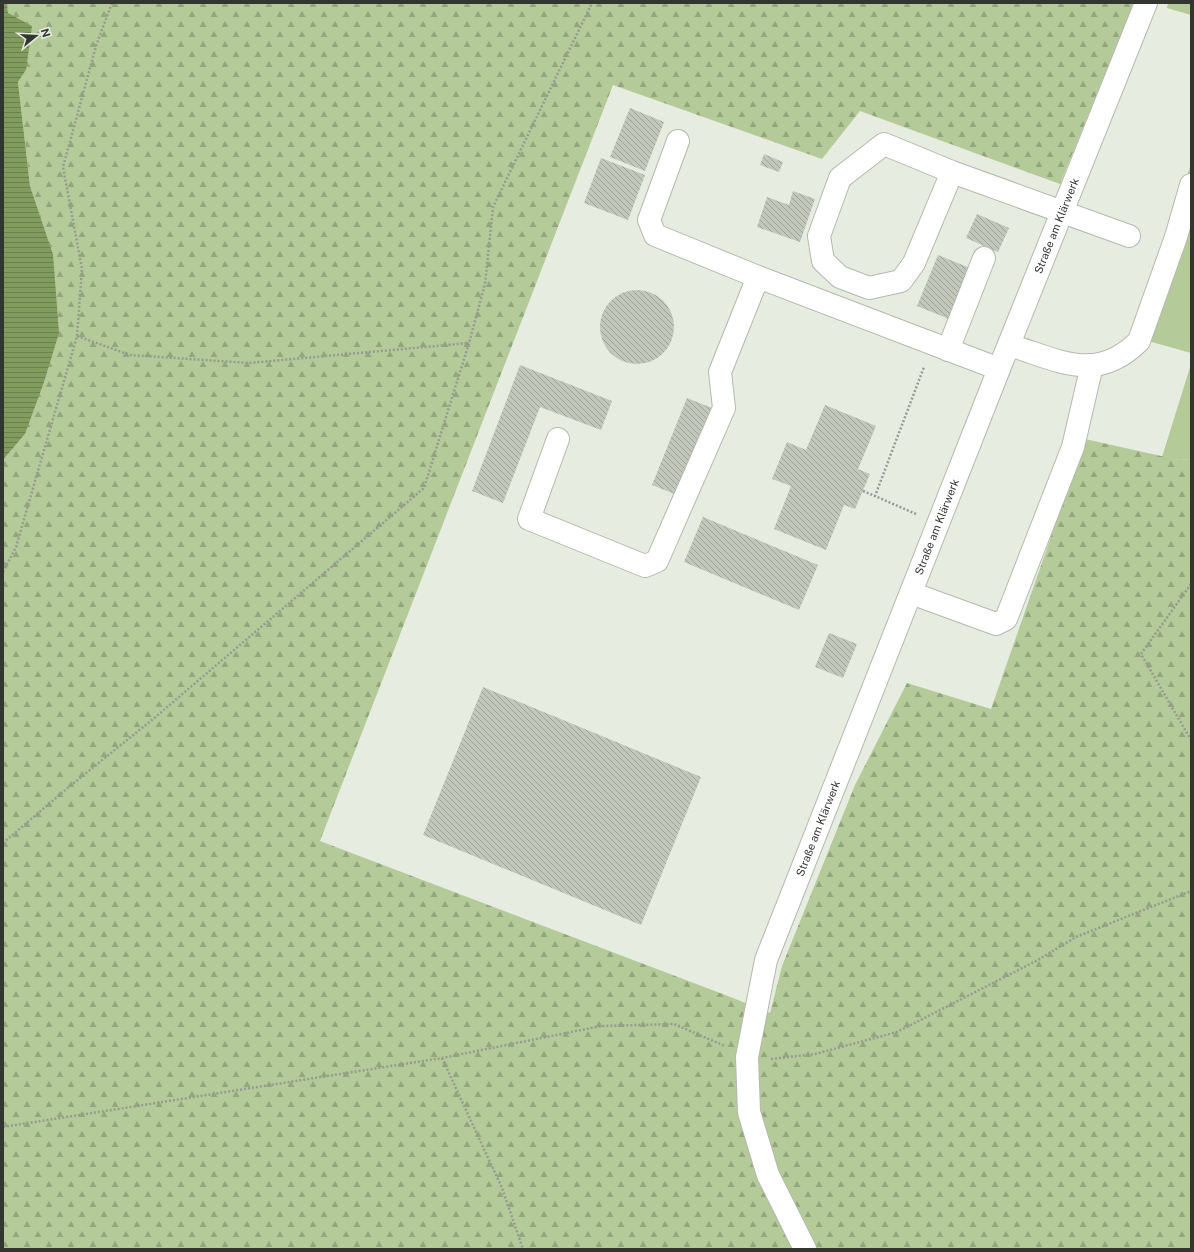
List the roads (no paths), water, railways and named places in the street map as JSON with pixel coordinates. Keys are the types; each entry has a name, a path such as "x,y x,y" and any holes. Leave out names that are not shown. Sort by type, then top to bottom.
{"street":[{"name":"Straße am Klärwerk","path":"805,1249 768,1175 749,1112 747,1057 766,960 999,369 1146,3"},
{"path":"678,141 649,220 655,235 758,277 999,369"},
{"path":"952,172 914,263 901,281 869,288 840,277 823,261 819,236 840,178 884,144 952,172 1129,236"},
{"path":"1009,345 1078,366 1092,366 1114,361 1139,341 1176,237 1191,185"},
{"path":"1176,237 1191,220"},
{"path":"940,347 984,258"},
{"path":"558,439 528,519 645,566 657,562 724,408 720,372 758,277"},
{"path":"911,593 996,624 1006,619 1073,447 1092,366"}]}
